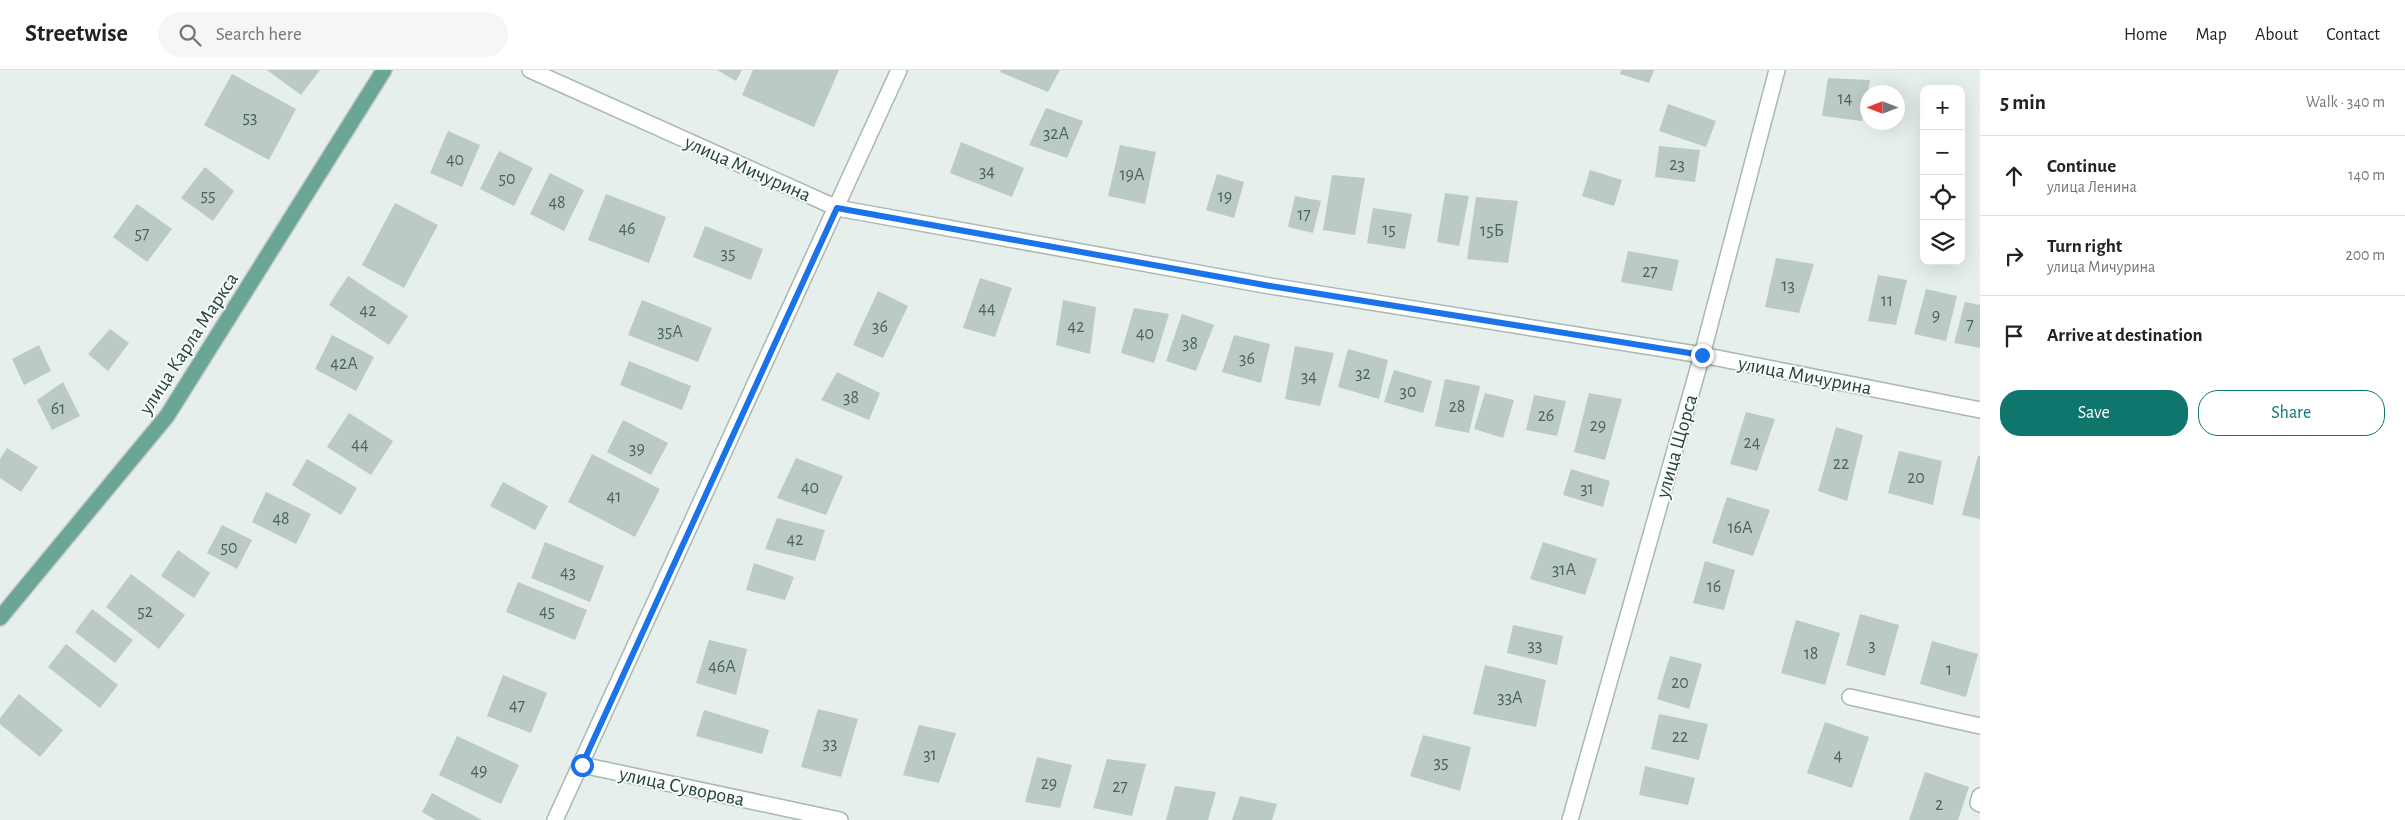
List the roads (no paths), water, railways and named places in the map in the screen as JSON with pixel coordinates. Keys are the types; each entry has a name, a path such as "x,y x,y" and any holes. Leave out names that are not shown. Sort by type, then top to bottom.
{"main road":[{"name":"улица Карла Маркса","path":"0,618 167,416 384,70"}],"street":[{"name":"улица Мичурина","path":"530,70 837,208 1270,286 1702,355 1980,410"},
{"path":"555,820 582,765 899,70"},
{"name":"улица Щорса","path":"1570,820 1702,355 1777,70"},
{"path":"1850,697 1980,726"},
{"name":"улица Суворова","path":"582,765 840,820"},
{"path":"1980,796 1978,803 1980,804"}]}
